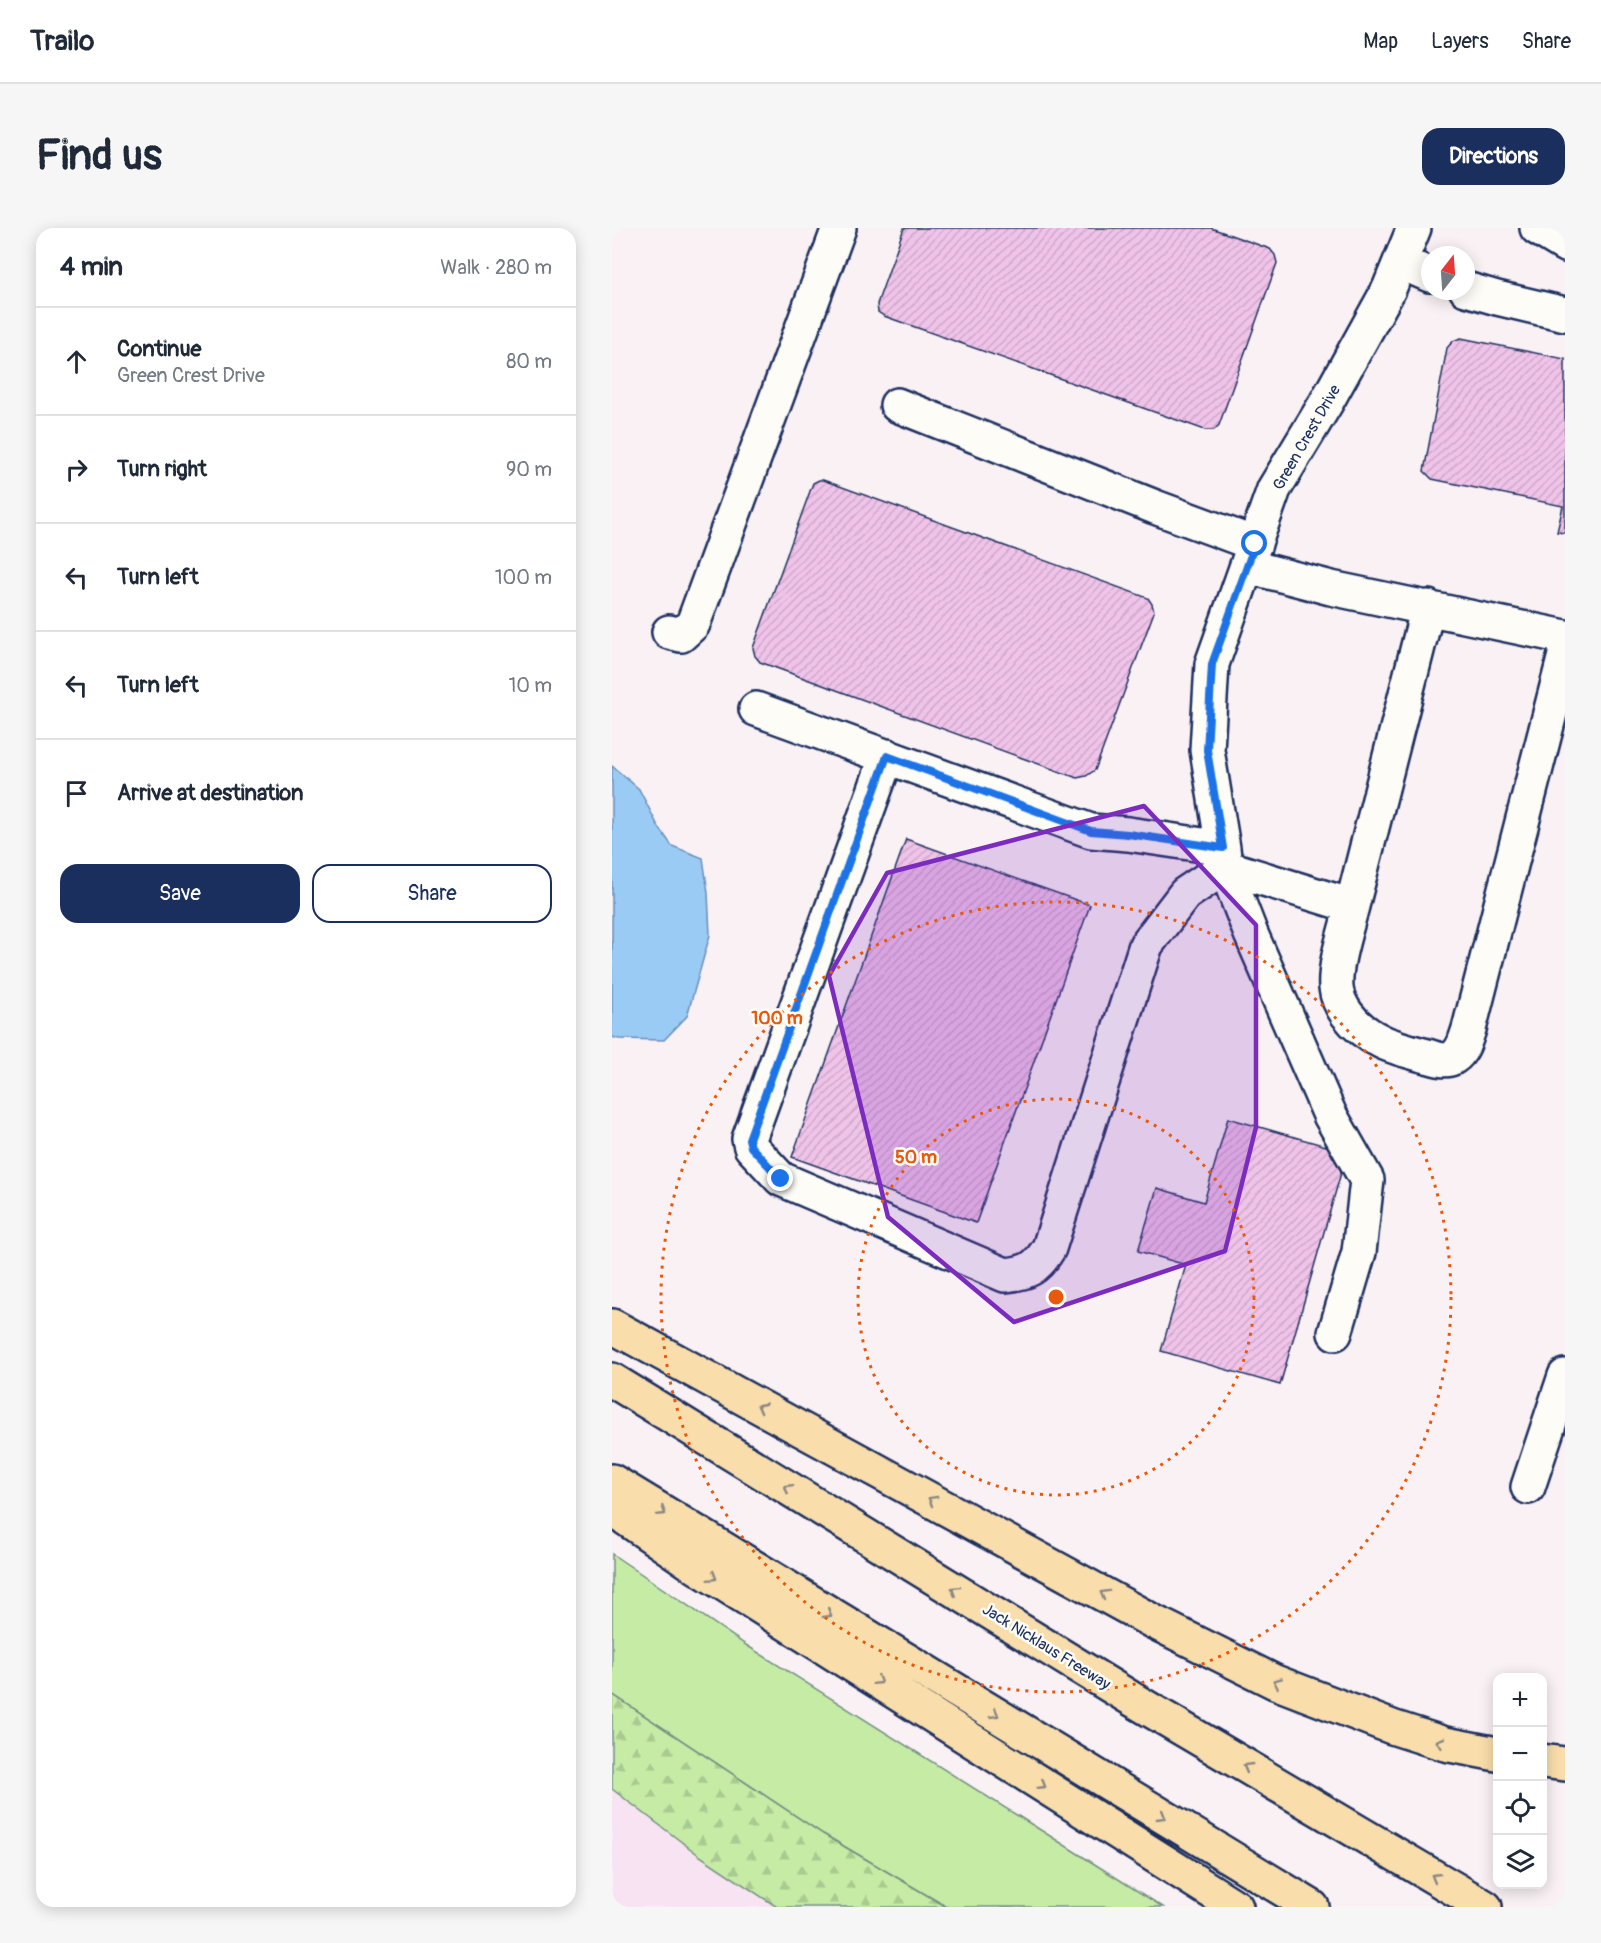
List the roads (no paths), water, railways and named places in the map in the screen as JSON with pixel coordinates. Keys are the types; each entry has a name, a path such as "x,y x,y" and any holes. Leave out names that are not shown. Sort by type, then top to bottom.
{"highway":[{"path":"612,1326 1154,1622 1275,1682 1392,1727 1445,1744 1493,1753"},
{"name":"Jack Nicklaus Freeway","path":"612,1380 1132,1699 1485,1907"},
{"path":"612,1481 1312,1907"},
{"path":"612,1509 694,1565 1236,1907"},
{"path":"1547,1762 1565,1764"}],"street":[{"path":"669,632 681,635 693,624 839,228"},
{"name":"Green Crest Drive","path":"1335,1333 1359,1252 1367,1180 1330,1115 1251,934 1224,857 1207,750 1212,664 1274,489 1326,404 1389,289 1414,228"},
{"path":"1537,228 1565,245"},
{"path":"1400,262 1421,271"},
{"path":"1475,292 1565,314"},
{"path":"897,405 1155,507 1251,555 1331,588 1565,637"},
{"path":"1428,607 1352,906 1339,963 1336,989 1342,1007 1354,1023 1371,1038 1406,1051 1445,1060 1453,1058 1463,1046 1565,655"},
{"path":"756,709 1091,831 1128,834 1224,857 1352,906"},
{"path":"887,756 749,1139 751,1147 781,1179 1005,1275 1022,1274 1040,1263 1049,1248 1146,945 1185,894 1224,857"},
{"path":"1528,1487 1565,1376"}],"water":[{"path":"612,766 639,789 658,826 672,846 703,858 708,893 710,935 687,1016 664,1040 612,1037"}]}
